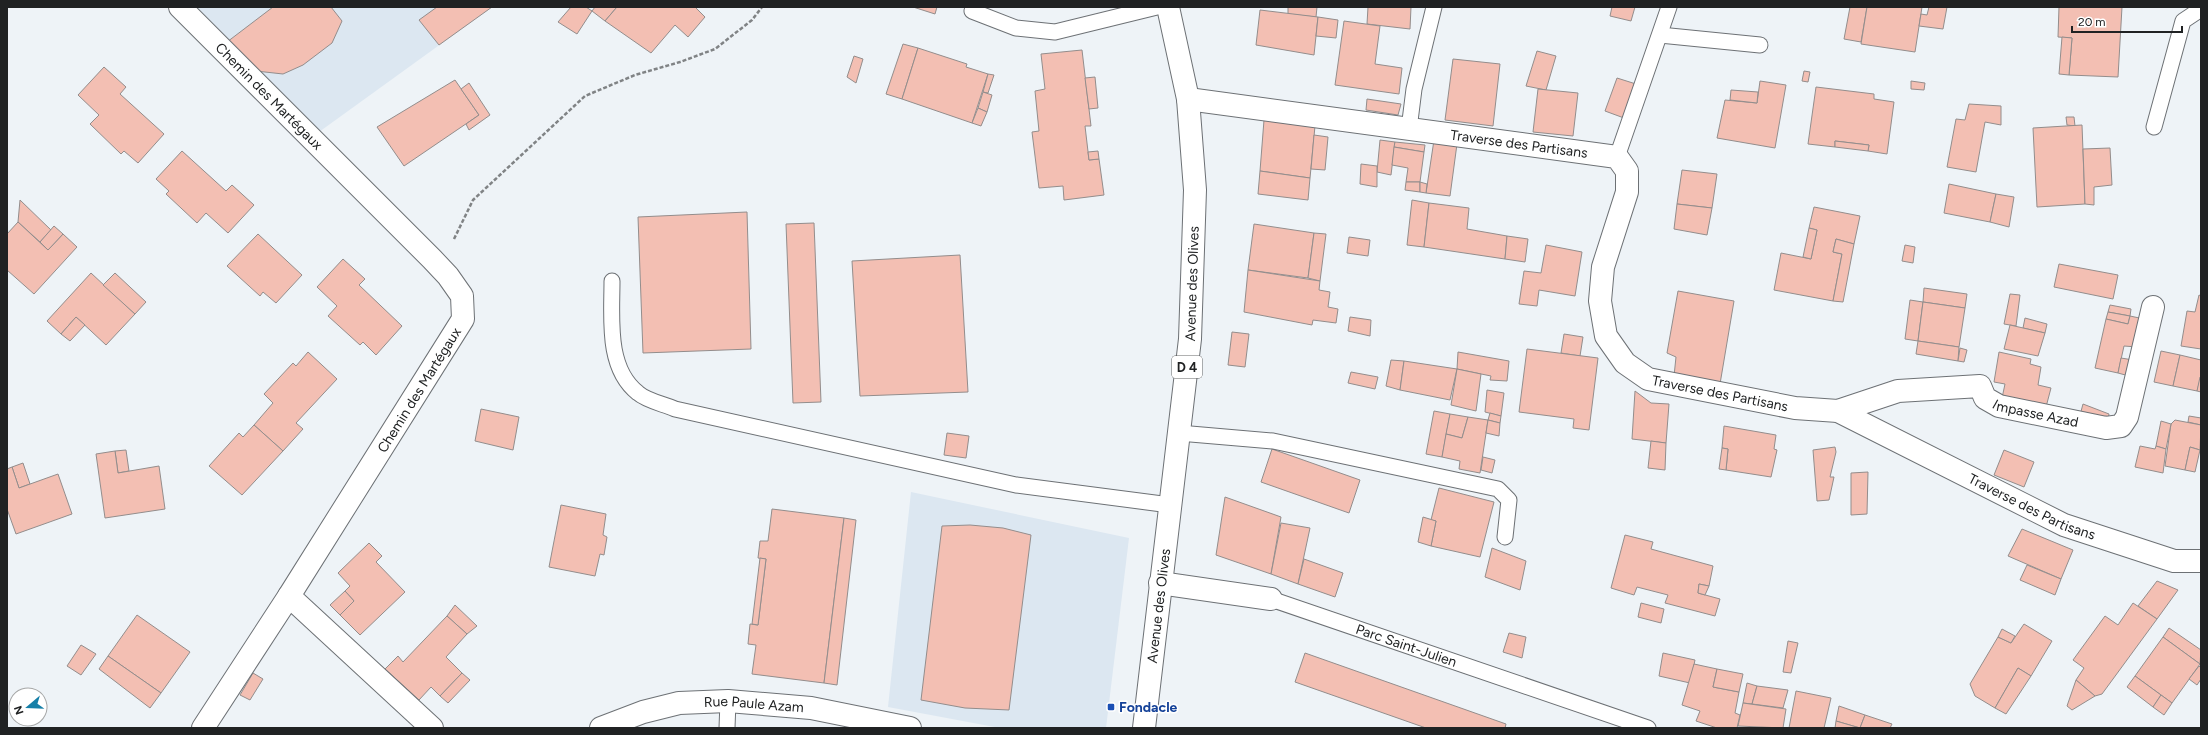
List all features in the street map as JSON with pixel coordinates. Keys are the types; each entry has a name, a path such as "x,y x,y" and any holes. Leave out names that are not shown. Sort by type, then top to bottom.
{"street":[{"name":"Chemin des Martégaux","path":"180,7 448,276 462,296 463,319 289,596 203,728"},
{"name":"Avenue des Olives","path":"1144,728 1190,340 1195,190 1188,99 1168,7"},
{"name":"Traverse des Partisans","path":"1188,99 1617,157 1627,171 1627,192 1603,267 1600,301 1606,336 1625,363 1648,379 1795,408 1838,411 2064,525 2174,560 2201,561"},
{"name":"Impasse Azad","path":"1838,411 1898,392 1980,386 1985,398 1999,406 2106,428 2121,426 2127,418 2152,307"},
{"name":"Parc Saint-Julien","path":"1160,583 1270,599"},
{"path":"289,596 432,728"},
{"name":"Rue Paule Azam","path":"601,728 643,712 679,703 728,701 811,708 910,728"}],"lane":[{"path":"972,11 1016,28 1055,32 1158,7"},
{"path":"1408,129 1414,88 1434,7"},
{"path":"1617,157 1669,7"},
{"path":"2154,127 2183,21 2201,9"},
{"path":"1660,35 1760,45"},
{"path":"612,281 613,345 615,352 623,378 639,394 646,397 675,408 1016,485 1170,505"},
{"path":"1179,433 1273,441 1498,489 1509,500 1505,537"},
{"name":"Parc Saint-Julien","path":"1270,599 1648,728"},
{"path":"727,728 728,701"}],"path":[{"path":"448,276 449,248 473,200 585,96 635,75 680,62 715,49 752,20 762,7"}],"shaded area":[{"path":"193,7 492,7 319,132"},
{"path":"911,492 1129,538 1106,728 1000,728 888,707"}],"building":[{"path":"273,7 331,7 342,21 332,43 303,65 283,74 256,71 227,42"},
{"path":"437,7 492,7 439,45 419,20"},
{"path":"571,7 586,7 592,11 577,34 558,22"},
{"path":"595,7 616,8 605,21 592,11"},
{"path":"617,7 695,7 705,17 688,37 675,25 651,53 605,21"},
{"path":"913,7 937,7 935,14"},
{"path":"1288,7 1317,7 1316,17 1288,14"},
{"path":"1368,7 1411,7 1410,29 1367,24"},
{"path":"1612,7 1635,7 1631,21 1610,16"},
{"path":"1850,7 1867,7 1861,42 1844,39"},
{"path":"1867,7 1922,7 1915,52 1861,44"},
{"path":"1929,7 1947,7 1943,29 1919,26 1921,14 1927,15"},
{"path":"2059,7 2122,7 2118,77 2069,75 2072,38 2058,37"},
{"path":"1260,10 1318,17 1314,55 1256,45"},
{"path":"1318,17 1338,20 1336,38 1316,36"},
{"path":"1344,21 1380,26 1375,64 1402,68 1399,94 1335,85"},
{"path":"2062,37 2072,38 2069,75 2059,74"},
{"path":"903,44 918,48 902,99 886,94"},
{"path":"918,48 967,64 966,67 988,74 972,123 902,99"},
{"path":"1082,50 1091,126 1085,126 1089,160 1099,159 1104,195 1064,200 1063,186 1039,188 1032,132 1039,131 1035,91 1045,89 1041,54"},
{"path":"1537,51 1556,56 1546,90 1526,86"},
{"path":"854,56 863,59 856,83 847,77"},
{"path":"1453,59 1500,64 1493,126 1445,120"},
{"path":"104,67 126,87 120,94 164,134 138,163 124,151 121,154 90,124 99,115 78,95"},
{"path":"1804,71 1810,72 1808,82 1802,81"},
{"path":"988,74 994,75 988,93 983,92"},
{"path":"1095,77 1098,108 1089,109 1085,78"},
{"path":"1617,78 1636,84 1624,118 1605,111"},
{"path":"455,80 479,115 404,166 377,127"},
{"path":"1760,81 1786,85 1775,148 1717,138 1725,100 1757,103"},
{"path":"1911,81 1925,83 1924,90 1911,89"},
{"path":"469,83 490,115 469,130 466,124 479,115 461,89"},
{"path":"1816,87 1874,94 1874,99 1894,102 1887,154 1868,151 1869,145 1835,141 1835,147 1808,144"},
{"path":"1538,89 1578,93 1573,136 1533,132"},
{"path":"1731,90 1758,92 1757,103 1730,100"},
{"path":"983,92 992,95 987,112 978,108"},
{"path":"1367,99 1401,104 1398,115 1366,110"},
{"path":"1969,104 2001,106 2001,125 1985,122 1976,172 1947,167 1956,119 1965,120"},
{"path":"978,108 987,112 981,126 972,123"},
{"path":"2066,117 2074,117 2075,126 2067,125"},
{"path":"1264,120 1315,126 1310,178 1260,171"},
{"path":"2082,125 2085,204 2037,207 2033,128"},
{"path":"1314,135 1328,137 1325,170 1311,169"},
{"path":"1380,140 1395,142 1391,175 1377,172"},
{"path":"1434,140 1457,144 1450,196 1426,193"},
{"path":"1835,141 1869,145 1868,151 1835,147"},
{"path":"1395,142 1425,145 1424,152 1394,147"},
{"path":"1394,147 1424,152 1420,182 1406,182 1408,168 1392,165"},
{"path":"2110,148 2112,185 2094,187 2094,205 2085,204 2083,149"},
{"path":"182,151 226,191 232,185 254,205 228,233 206,213 197,223 166,194 169,191 156,179"},
{"path":"1098,151 1099,159 1089,160 1088,152"},
{"path":"1361,164 1377,166 1377,187 1360,184"},
{"path":"1682,170 1717,174 1712,208 1677,204"},
{"path":"1260,171 1310,178 1308,200 1258,194"},
{"path":"1406,182 1420,182 1420,192 1405,190"},
{"path":"1420,182 1427,184 1426,193 1420,192"},
{"path":"1949,184 1996,194 1990,222 1944,213"},
{"path":"1996,194 2014,197 2009,227 1990,222"},
{"path":"20,200 51,230 40,242 18,222"},
{"path":"1412,200 1429,203 1424,247 1407,245"},
{"path":"1429,203 1469,208 1467,229 1507,236 1505,259 1424,247"},
{"path":"1677,204 1712,208 1707,235 1674,229"},
{"path":"1814,207 1860,216 1854,244 1836,239 1833,252 1842,254 1833,301 1774,290 1781,253 1811,259 1817,230 1809,228"},
{"path":"747,212 751,349 643,353 638,217"},
{"path":"18,222 48,250 63,234 77,247 34,294 7,270 7,234"},
{"path":"814,223 821,402 793,403 786,224"},
{"path":"1254,224 1314,233 1308,278 1248,270"},
{"path":"54,226 63,234 48,250 40,242"},
{"path":"1809,228 1817,230 1811,259 1803,257"},
{"path":"1314,233 1326,234 1320,281 1308,278"},
{"path":"258,234 302,275 276,303 263,292 260,296 227,266"},
{"path":"1507,236 1528,239 1525,262 1505,259"},
{"path":"1349,237 1370,240 1368,256 1347,253"},
{"path":"1836,239 1854,244 1843,302 1833,301 1842,254 1833,252"},
{"path":"1546,245 1582,252 1575,296 1539,290 1537,306 1519,304 1524,271 1541,273"},
{"path":"1905,245 1915,247 1913,263 1902,261"},
{"path":"960,255 968,392 860,396 852,261"},
{"path":"343,259 365,279 359,285 402,326 376,355 363,342 360,345 328,316 337,306 317,287"},
{"path":"2059,264 2118,275 2113,299 2054,287"},
{"path":"1248,270 1320,281 1319,290 1330,292 1328,307 1338,309 1336,323 1313,320 1312,325 1244,312"},
{"path":"91,273 135,314 106,345 76,317 61,334 47,321"},
{"path":"115,273 146,302 135,314 103,285"},
{"path":"1924,288 1967,294 1965,308 1923,302"},
{"path":"1678,291 1734,301 1720,384 1674,376 1676,357 1667,353"},
{"path":"2010,294 2020,295 2016,326 2004,324"},
{"path":"2199,295 2201,296 2201,349 2181,346 2187,311 2195,312"},
{"path":"1910,300 1923,302 1918,341 1905,339"},
{"path":"1923,302 1965,308 1959,347 1918,341"},
{"path":"2110,305 2131,309 2130,316 2108,312"},
{"path":"2108,312 2130,316 2128,324 2106,319"},
{"path":"2130,316 2144,319 2137,347 2124,346 2118,373 2095,368 2106,319 2128,324"},
{"path":"76,317 85,325 70,341 61,334"},
{"path":"1350,317 1371,320 1370,336 1348,331"},
{"path":"2025,318 2047,324 2045,333 2023,328"},
{"path":"2010,325 2045,333 2038,356 2004,349"},
{"path":"1232,332 1249,334 1245,367 1228,365"},
{"path":"1564,334 1583,337 1580,356 1561,353"},
{"path":"1918,341 1959,347 1958,361 1916,354"},
{"path":"1960,348 1967,350 1964,362 1958,361"},
{"path":"1527,349 1598,358 1589,430 1573,428 1574,419 1519,412"},
{"path":"2161,351 2180,355 2173,386 2154,382"},
{"path":"308,352 337,379 296,423 303,429 283,451 254,425 273,403 264,394 293,363 296,366"},
{"path":"1458,352 1509,361 1507,381 1490,380 1491,376 1457,369"},
{"path":"1999,352 2031,359 2030,364 2041,367 2038,385 2051,388 2046,407 2002,398 2005,384 1994,382"},
{"path":"2180,355 2201,360 2201,377 2197,391 2173,386"},
{"path":"2121,358 2133,360 2129,376 2118,373"},
{"path":"1391,360 1404,361 1400,390 1386,386"},
{"path":"1404,361 1457,369 1450,400 1400,390"},
{"path":"1457,369 1481,374 1476,411 1451,405"},
{"path":"1351,372 1378,377 1375,389 1348,383"},
{"path":"2201,377 2201,392 2197,391"},
{"path":"1487,390 1504,393 1501,416 1485,412"},
{"path":"1635,391 1651,403 1669,404 1666,443 1632,439"},
{"path":"2083,404 2109,414 2108,421 2080,415"},
{"path":"481,409 519,417 513,450 475,441"},
{"path":"1434,411 1450,414 1442,457 1426,454"},
{"path":"1490,413 1501,416 1500,423 1488,420"},
{"path":"1450,414 1468,417 1462,438 1446,434"},
{"path":"2189,416 2201,418 2201,425 2188,422"},
{"path":"1468,417 1488,420 1480,473 1459,469 1460,461 1442,457 1446,434 1462,438"},
{"path":"1488,420 1500,423 1499,436 1486,433"},
{"path":"2175,420 2201,425 2200,450 2190,447 2185,470 2165,466 2171,424"},
{"path":"2161,421 2171,424 2166,449 2156,446"},
{"path":"254,425 283,451 242,495 209,466 239,433 243,437"},
{"path":"1724,426 1776,435 1774,449 1777,450 1771,477 1726,470 1728,449 1722,448"},
{"path":"947,433 969,436 966,458 944,455"},
{"path":"1651,441 1666,443 1665,470 1648,468"},
{"path":"2140,446 2155,449 2156,446 2166,449 2163,473 2135,467"},
{"path":"1835,447 1836,452 1830,477 1834,477 1829,500 1817,501 1813,450"},
{"path":"2190,447 2200,450 2195,472 2185,470"},
{"path":"1722,448 1728,449 1726,470 1719,469"},
{"path":"1272,449 1360,480 1349,513 1261,482"},
{"path":"126,450 129,471 118,473 115,451"},
{"path":"2004,450 2034,462 2024,487 1994,475"},
{"path":"115,451 118,473 159,466 165,509 105,518 96,454"},
{"path":"1483,457 1495,460 1492,473 1481,470"},
{"path":"23,463 30,484 19,488 12,467"},
{"path":"12,467 19,488 58,474 72,514 16,534 7,509 7,469"},
{"path":"1868,472 1867,514 1851,515 1851,473"},
{"path":"1439,488 1494,502 1480,557 1431,546 1436,521 1431,520"},
{"path":"1225,497 1281,517 1271,574 1216,555"},
{"path":"561,505 606,514 603,535 607,537 604,555 600,554 595,576 549,567"},
{"path":"772,509 844,518 824,683 752,674 756,645 748,644 750,624 758,625 766,559 758,558 760,541 768,541"},
{"path":"1423,517 1436,521 1431,546 1418,542"},
{"path":"844,518 856,520 837,685 824,683"},
{"path":"1281,523 1310,528 1298,584 1271,574"},
{"path":"970,525 1003,528 1031,535 1009,710 965,708 921,700 942,526"},
{"path":"2022,529 2073,550 2061,579 2008,556"},
{"path":"1625,535 1653,542 1651,549 1713,566 1709,586 1699,584 1698,593 1720,599 1715,616 1665,603 1668,595 1637,587 1634,595 1611,588"},
{"path":"369,543 382,556 376,562 405,592 360,635 340,615 354,601 345,591 350,586 338,573"},
{"path":"1492,548 1526,561 1520,590 1485,577"},
{"path":"760,558 766,559 758,625 752,624"},
{"path":"1304,559 1343,573 1335,597 1298,584"},
{"path":"2027,565 2061,579 2055,595 2020,580"},
{"path":"2157,581 2178,590 2157,619 2138,606"},
{"path":"1699,584 1709,586 1705,595 1698,593"},
{"path":"345,591 354,601 340,615 330,605"},
{"path":"1641,603 1664,609 1661,623 1638,617"},
{"path":"2133,603 2157,619 2102,694 2095,696 2076,680 2084,668 2073,660 2105,616 2118,625"},
{"path":"455,605 477,626 467,634 447,616"},
{"path":"137,615 190,652 161,693 108,656"},
{"path":"447,616 467,634 446,657 462,673 440,696 431,687 419,700 385,669 398,656 403,662"},
{"path":"2024,624 2052,641 2031,676 2018,668 1995,708 1975,696 1970,684 1998,637 2011,643"},
{"path":"2169,628 2201,650 2200,664 2163,637"},
{"path":"2002,629 2015,636 2011,643 1998,637"},
{"path":"1509,633 1526,637 1522,658 1503,652"},
{"path":"2163,637 2200,664 2172,703 2135,676"},
{"path":"1788,641 1798,643 1791,673 1783,672"},
{"path":"81,645 96,654 81,675 67,666"},
{"path":"1305,653 1506,724 1505,728 1426,728 1295,682"},
{"path":"1663,653 1695,660 1690,683 1659,676"},
{"path":"108,656 161,693 150,708 99,669"},
{"path":"1694,664 1717,669 1713,687 1739,692 1735,713 1740,715 1737,728 1717,728 1696,721 1700,711 1682,705"},
{"path":"2199,666 2201,668 2201,679 2197,685 2189,679"},
{"path":"2018,668 2031,676 2006,714 1995,708"},
{"path":"1717,669 1743,674 1739,692 1713,687"},
{"path":"253,673 263,679 250,700 240,695"},
{"path":"462,673 470,680 448,703 440,696"},
{"path":"2135,676 2161,695 2153,707 2127,687"},
{"path":"2076,680 2095,696 2072,710 2067,706"},
{"path":"1747,683 1757,686 1752,704 1743,703"},
{"path":"1757,686 1788,690 1783,708 1752,704"},
{"path":"1796,691 1831,698 1824,728 1789,728"},
{"path":"2161,695 2172,703 2164,715 2153,707"},
{"path":"1743,703 1786,709 1783,728 1738,726"},
{"path":"1839,706 1865,715 1860,728 1836,721"},
{"path":"1865,715 1892,724 1890,728 1860,728"},
{"path":"1836,721 1860,728 1835,728"}],"place":[{"name":"Fondacle","path":"1111,707"}]}
